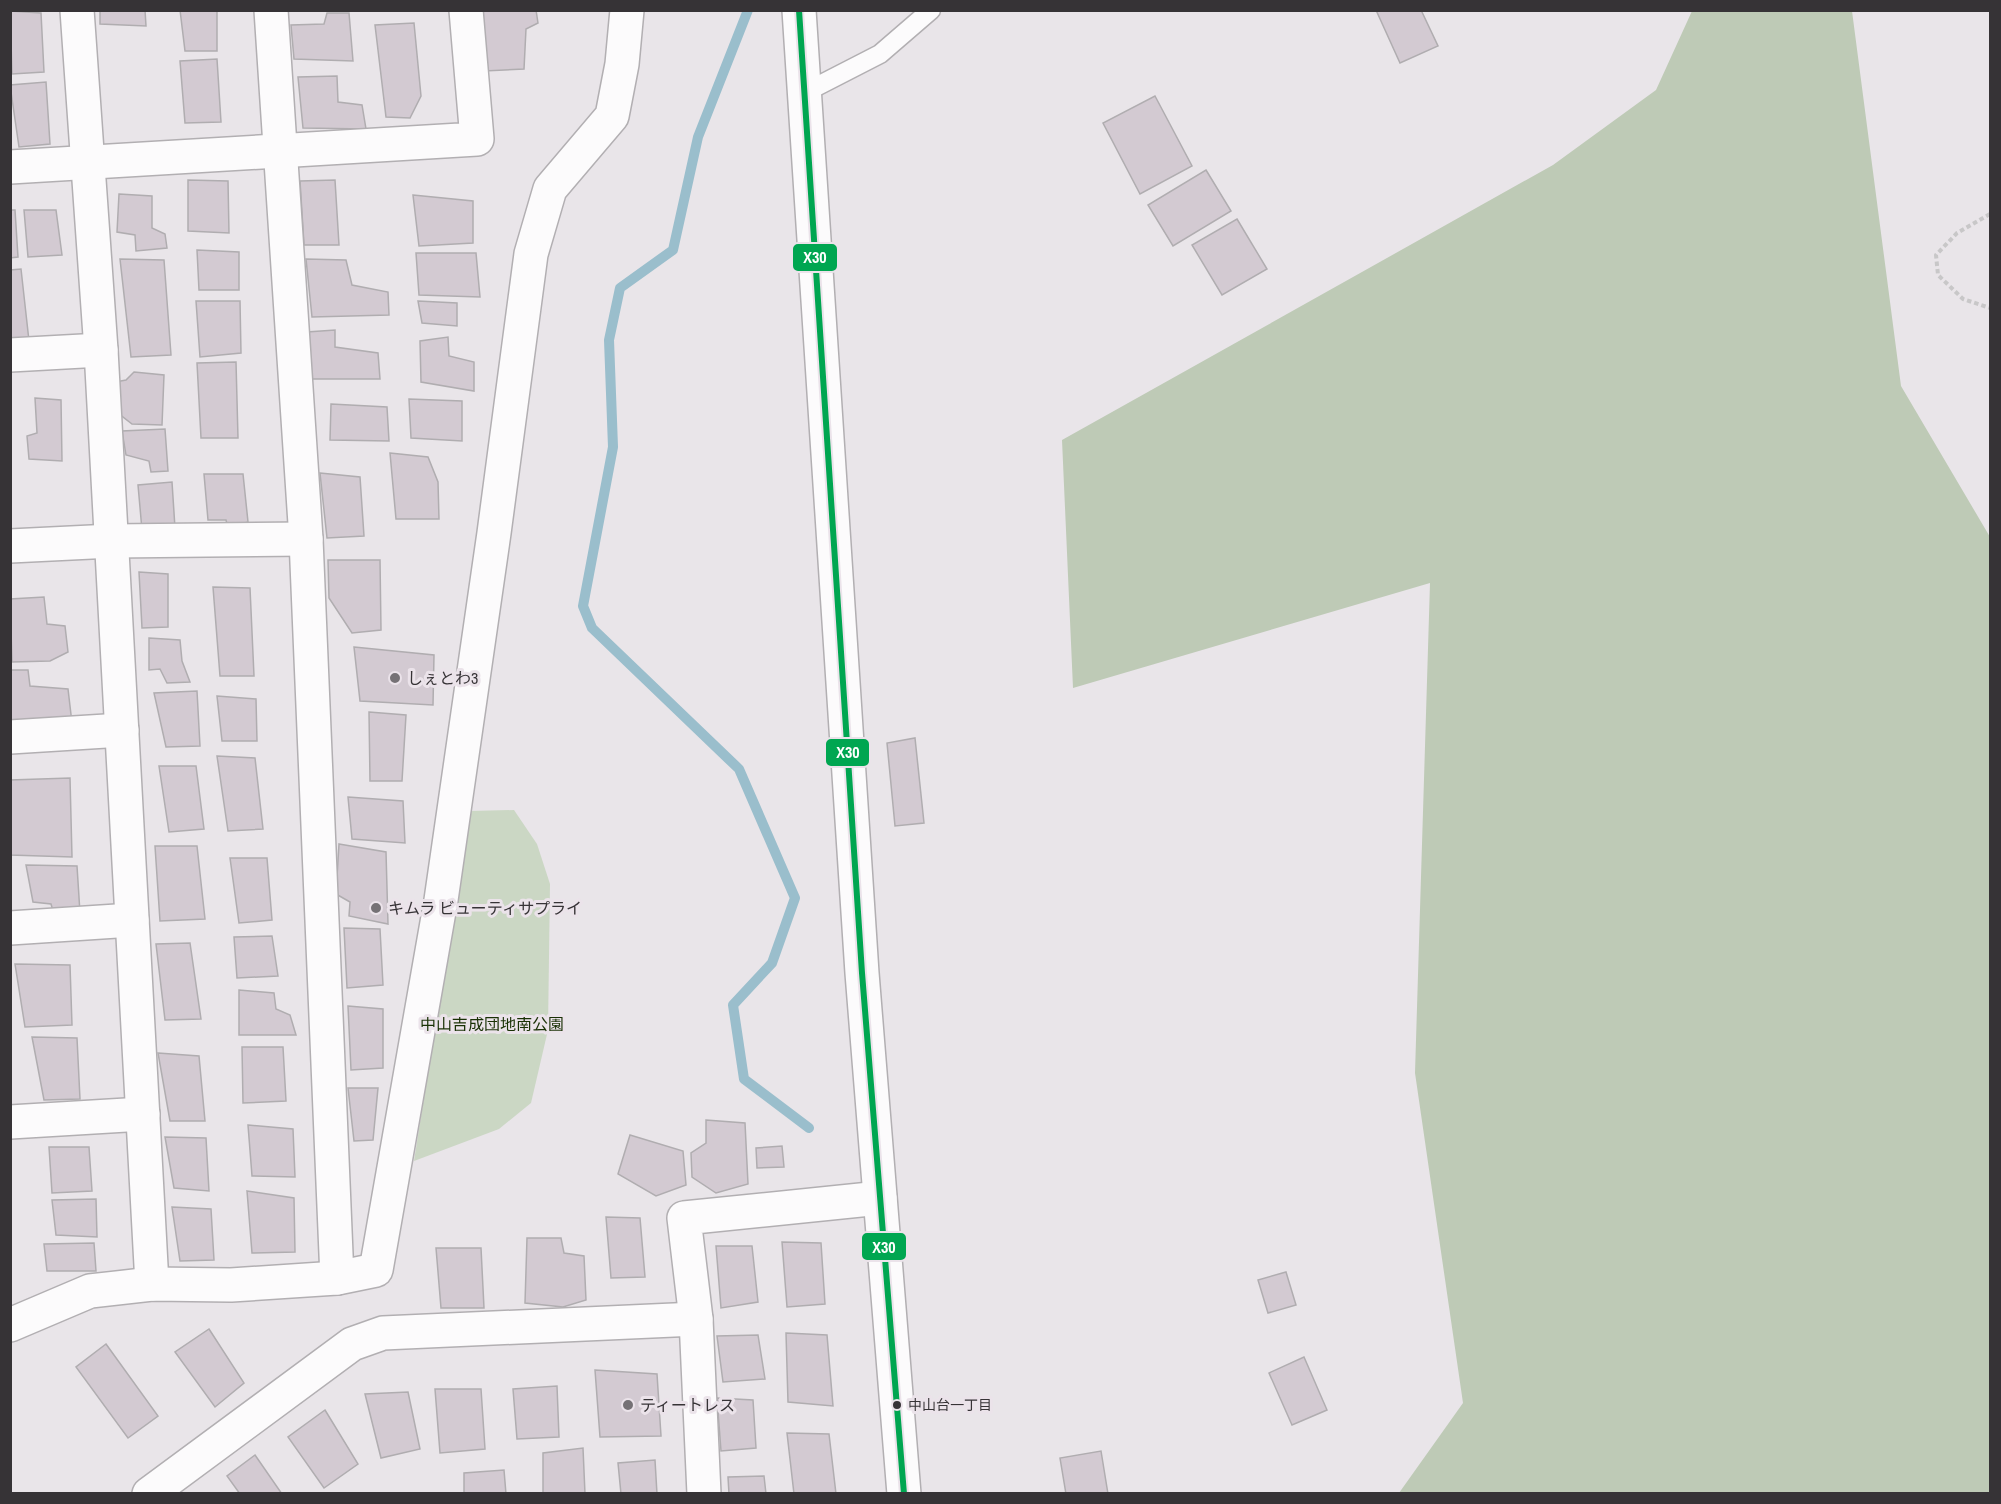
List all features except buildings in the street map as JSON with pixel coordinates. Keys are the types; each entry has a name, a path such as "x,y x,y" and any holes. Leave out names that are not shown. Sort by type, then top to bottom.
{"street":[{"path":"77,10 101,350 152,1284"},
{"path":"271,10 306,539 337,1278"},
{"path":"10,167 477,139 466,10"},
{"path":"11,1324 90,1291 152,1284 231,1285 337,1278 376,1270 441,900 496,521 531,254 550,189 612,116 622,64 627,10"},
{"path":"799,10 862,973 904,1494"},
{"path":"10,355 101,350"},
{"path":"10,546 112,541 306,539"},
{"path":"10,737 122,730"},
{"path":"10,928 132,920"},
{"path":"10,1122 142,1114"},
{"path":"704,1494 696,1319 684,1218 880,1198"},
{"path":"149,1494 352,1344 383,1334 696,1319"}],"lane":[{"path":"804,93 880,54 931,10"}],"path":[{"path":"1990,214 1957,233 1936,255 1938,275 1963,299 1990,308"}],"green space":[{"path":"1692,11 1852,11 1901,386 1990,537 1990,1493 1399,1493 1463,1403 1415,1073 1430,583 1073,688 1062,440 1553,165 1656,90"},
{"name":"中山吉成団地南公園","path":"514,810 537,844 550,884 548,1030 531,1103 499,1129 414,1161 469,811"}],"waterway":[{"path":"748,10 698,137 673,250 620,288 609,340 613,447 583,606 592,628 739,769 795,898 772,963 733,1005 744,1079 809,1128"}],"transit line":[{"name":"X30","path":"799,10 862,973 904,1494"}],"place":[{"name":"しぇとわ3","path":"395,678"},
{"name":"キムラ ビューティサプライ","path":"376,908"},
{"name":"ティートレス","path":"628,1405"},
{"name":"中山台一丁目","path":"897,1405"}]}
